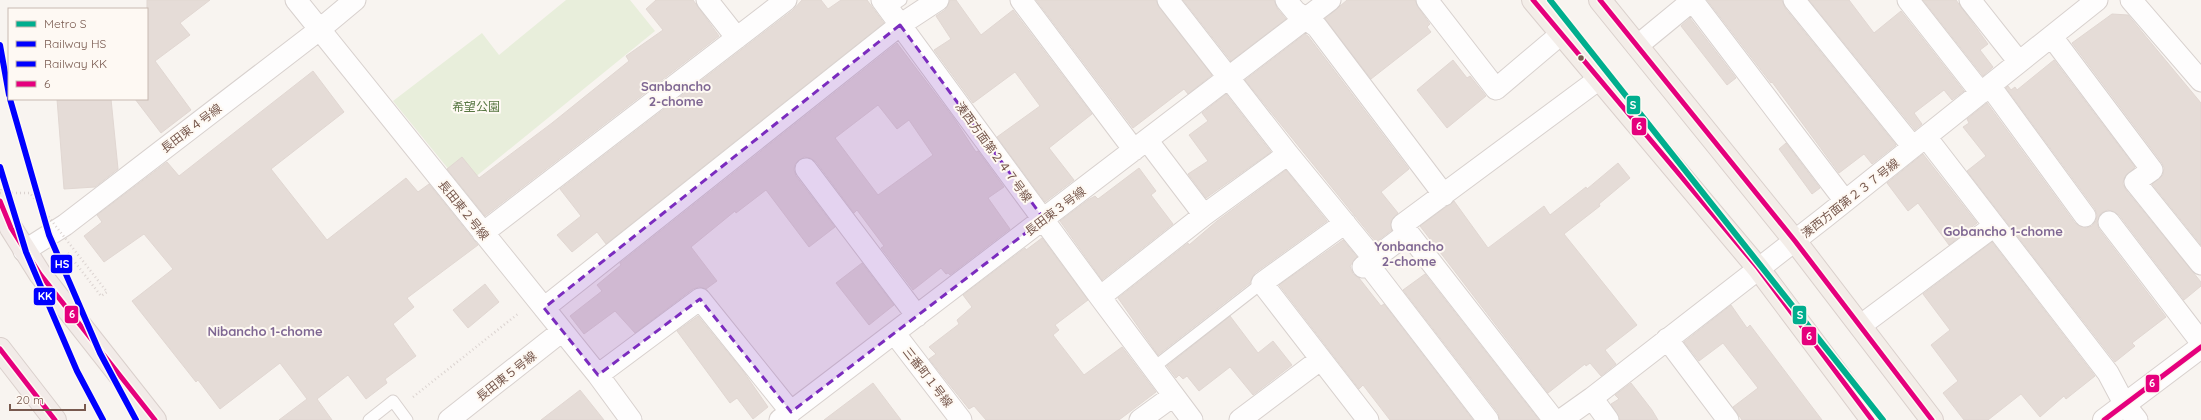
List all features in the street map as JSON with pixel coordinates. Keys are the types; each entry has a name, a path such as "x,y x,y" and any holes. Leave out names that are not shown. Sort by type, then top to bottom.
{"highway":[{"path":"0,201 11,228 24,251 155,420"},
{"path":"0,350 55,420"}],"main road":[{"path":"1533,0 1758,268 1872,420"},
{"path":"1600,0 1795,241 1932,420"}],"street":[{"name":"長田東２号線","path":"296,0 598,375 631,420"},
{"name":"長田東４号線","path":"24,251 65,225 319,30 355,0"},
{"path":"707,0 737,38"},
{"path":"483,233 786,0"},
{"path":"540,304 900,25 938,0"},
{"path":"1021,0 1140,145 1204,215"},
{"path":"1168,0 1288,154 1345,222 1367,264 1488,420"},
{"path":"1286,0 1295,11 1317,27 1444,195"},
{"name":"長田東３号線","path":"785,416 895,334 1330,0"},
{"path":"1427,0 1496,89 1561,34"},
{"path":"1637,46 1692,0 1845,201"},
{"path":"1794,0 1994,226 2108,373 2131,412"},
{"path":"1908,0 1985,89 2085,216"},
{"path":"1970,0 2019,62"},
{"name":"湊西方面第２３７号線","path":"1561,420 1592,398 1666,339 1795,241 2097,0"},
{"path":"2131,0 2201,81"},
{"name":"湊西方面第２４７号線","path":"890,3 900,25 1192,420"},
{"path":"2052,37 2152,170 2135,182 2201,264"},
{"path":"1554,420 1402,225 1599,79"},
{"path":"1100,297 1204,215 1288,154"},
{"path":"806,169 918,316"},
{"path":"1345,222 1262,283 1368,420"},
{"path":"2109,222 2201,342"},
{"path":"1860,326 1994,226"},
{"path":"1367,264 1408,233"},
{"path":"598,375 700,299 785,416"},
{"name":"長田東５号線","path":"449,420 562,331"},
{"name":"三番町１号線","path":"895,334 961,420"},
{"path":"1666,339 1728,420"},
{"path":"2104,420 2131,412 2201,347"},
{"path":"1240,420 1321,359"},
{"path":"1140,420 1173,396"},
{"path":"1592,398 1608,420"}],"lane":[{"path":"1153,368 1262,283"},
{"path":"369,420 393,401 407,420"}],"path":[{"path":"0,193 30,193 107,292 101,296 67,252"},
{"path":"399,409 540,304"}],"highlighted area":[{"path":"900,25 1044,219 791,412 700,299 598,375 544,308"}],"green space":[{"name":"希望公園","path":"566,0 630,0 655,31 463,187 393,101 482,33 499,55"}],"building":[{"path":"147,0 210,0 180,23 190,35 155,61 191,110 161,133 136,100 148,100"},
{"path":"656,0 693,0 719,36 485,216 447,169 462,157 479,178 552,123 629,61 626,56 663,30 646,9"},
{"path":"802,0 821,0 828,9 841,0 867,0 884,23 606,244 597,232 572,252 557,235 581,216 560,189 793,10"},
{"path":"950,0 956,0 981,35 1013,10 1092,114 1049,148 1074,180 1045,202 997,137 1040,106 1015,72 973,103 934,50 951,39 936,16 945,10"},
{"path":"1036,0 1156,0 1159,7 1212,75 1188,94 1184,89 1133,128"},
{"path":"1183,0 1274,0 1277,8 1286,19 1231,61"},
{"path":"1347,0 1415,0 1430,24 1427,27 1431,32 1371,79 1325,19"},
{"path":"1707,0 1782,0 1785,8 1896,145 1872,164 1864,154 1839,173 1772,82 1771,83"},
{"path":"1809,0 1849,0 1874,33 1901,11 1964,91 1952,100 1944,90 1914,113 1922,124 1915,130"},
{"path":"1923,0 1956,0 1988,44 1980,50 1993,67 1983,76"},
{"path":"2112,14 2128,15 2201,103 2201,245 2152,184 2163,175 2164,168 2162,163 2072,43"},
{"path":"1690,18 1736,78 1727,85 1681,26"},
{"path":"1305,34 1409,169 1381,192 1398,213 1391,221 1392,230 1376,242 1245,80"},
{"path":"897,43 953,117 976,152 978,151 1004,187 988,198 1010,229 950,275 948,273 946,274 941,268 913,290 881,248 884,246 857,210 854,213 816,162 810,158 804,157 795,164 794,170 796,176 835,227 809,247 766,190 736,213 735,211 691,247 717,281 706,289 699,287 693,289 635,333 615,311 584,334 570,316 602,291 597,285 621,265 620,263","holes":["878,105 897,129 909,120 933,155 878,195 835,138"]},
{"path":"1453,60 1467,78 1470,76 1486,96 1447,128 1417,90"},
{"path":"2054,60 2135,167 2124,178 2123,184 2126,190 2201,282 2201,286 2184,300 2119,215 2108,210 2101,213 2097,223 2099,229 2166,317 2132,343 2135,346 2115,362 1967,171 1986,156 1963,127 1969,123 1967,119 1987,103 2075,223 2086,228 2092,226 2096,221 2097,215 2095,209 2006,88 2008,86 2011,90 2015,87 2017,90"},
{"path":"313,71 344,112 271,169 327,240 406,178 418,192 429,184 478,245 407,298 414,307 393,324 416,356 385,379 387,383 366,399 348,375 317,399 332,420 279,420 307,399 280,363 220,409 198,380 196,382 132,301 173,269 144,234 104,262 84,236 102,222 97,215 167,162 179,176"},
{"path":"1226,94 1271,152 1206,198 1188,174 1208,161 1189,135 1208,121 1202,113"},
{"path":"57,100 111,100 118,169 95,187 64,189"},
{"path":"1786,143 1820,188 1812,194 1779,149"},
{"path":"1923,154 1977,223 1949,245 1918,203 1908,211 1887,183"},
{"path":"1618,163 1630,178 1599,204 1600,206 1564,234 1637,325 1605,350 1616,364 1601,376 1590,363 1586,366 1585,364 1548,393 1420,226 1454,201 1488,248 1544,206 1550,215 1586,187 1587,189"},
{"path":"1139,168 1156,191 1151,195 1173,224 1102,280 1060,221 1088,200 1095,196 1098,199"},
{"path":"1286,170 1327,221 1255,273 1250,283 1158,355 1118,298 1188,243 1189,245 1217,221"},
{"path":"1042,238 1088,300 1055,325 1059,330 1053,335 1084,375 1122,347 1156,392 1119,420 986,420 974,406 969,409 929,359 936,354 929,347 959,324 957,320 972,307 963,295 1025,248 1026,250"},
{"path":"1343,240 1357,257 1350,266 1353,274 1359,278 1381,306 1384,304 1473,420 1390,420 1363,385 1359,389 1279,285"},
{"path":"1992,242 2095,376 2066,399 2064,396 2040,417 2021,394 1988,420 1964,420 1943,393 1958,381 1931,345 1950,330 1923,294"},
{"path":"862,263 894,305 869,325 836,283"},
{"path":"1425,274 1539,420 1500,420 1498,413 1403,290"},
{"path":"485,284 499,302 468,328 453,310"},
{"path":"1731,305 1747,328 1750,325 1822,420 1742,420 1733,407 1758,388 1723,343 1699,361 1684,342"},
{"path":"698,316 743,371 768,407 753,419 737,398 730,403 677,331"},
{"path":"1230,316 1258,353 1273,341 1292,365 1253,395 1230,367 1199,391 1187,376 1183,379 1179,375 1176,378 1167,366"},
{"path":"873,383 901,420 824,420"},
{"path":"1631,383 1658,420 1620,420 1611,404 1619,399 1615,395"},
{"path":"580,390 604,420 541,420"}],"metro line":[{"name":"S","path":"1550,0 1883,420"}],"rail line":[{"name":"HS","path":"0,45 8,89"},
{"name":"HS","path":"10,100 49,235 100,353 136,420"},
{"name":"KK","path":"0,167 26,252 77,371 103,420"}],"transit line":[{"name":"6","path":"1533,0 1758,268 1872,420"},
{"name":"6","path":"1600,0 1795,241 1932,420"},
{"name":"6","path":"0,201 11,228 40,274 155,420"},
{"name":"6","path":"2104,420 2201,347"},
{"name":"6","path":"0,349 55,420"}],"district":[{"name":"Sanbancho 2-chome","path":"676,94"},
{"name":"Gobancho 1-chome","path":"2003,231"},
{"name":"Yonbancho 2-chome","path":"1409,254"},
{"name":"Nibancho 1-chome","path":"265,331"}]}
